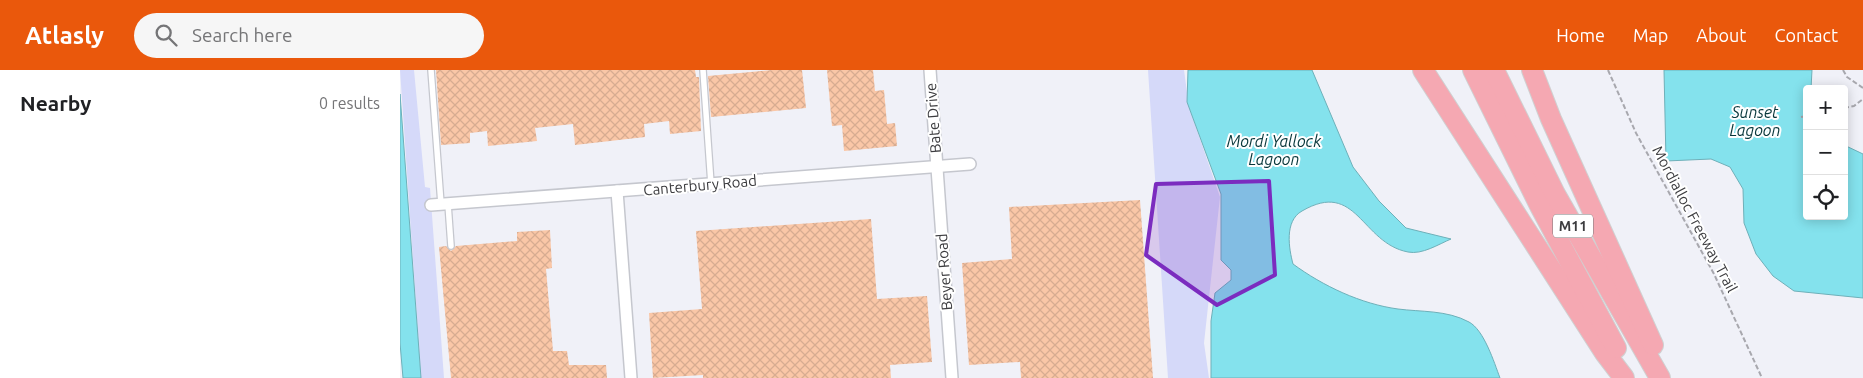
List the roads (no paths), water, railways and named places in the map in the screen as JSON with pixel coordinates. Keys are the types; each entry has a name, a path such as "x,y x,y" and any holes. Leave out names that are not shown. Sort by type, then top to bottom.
{"highway":[{"path":"1423,70 1624,378"},
{"name":"M11","path":"1473,70 1540,206 1633,378"},
{"name":"M11","path":"1494,70 1555,194 1660,378"},
{"path":"1532,70 1595,217 1657,353 1671,378"}],"street":[{"name":"Bate Drive","path":"930,70 936,166"},
{"name":"Canterbury Road","path":"440,204 970,164"},
{"name":"Beyer Road","path":"936,166 952,378"},
{"path":"617,191 631,378"}],"lane":[{"path":"431,70 440,204 451,246"},
{"path":"703,70 711,184"}],"water":[{"name":"Mordi Yallock Lagoon","path":"1188,70 1312,70 1353,167 1379,201 1406,228 1451,239 1425,251 1408,252 1392,246 1379,237 1347,208 1335,203 1320,203 1302,211 1292,221 1289,243 1293,264 1330,287 1370,303 1398,309 1443,313 1469,322 1484,339 1500,378 1211,378 1211,321 1215,293 1231,280 1231,270 1221,260 1221,194 1187,102"},
{"name":"Sunset Lagoon","path":"1664,70 1812,70 1811,85 1803,85 1803,220 1848,220 1848,147 1863,154 1863,298 1794,291 1773,276 1756,254 1744,223 1743,189 1730,167 1711,159 1666,161"},
{"path":"400,94 421,378 403,378 400,343"}]}
